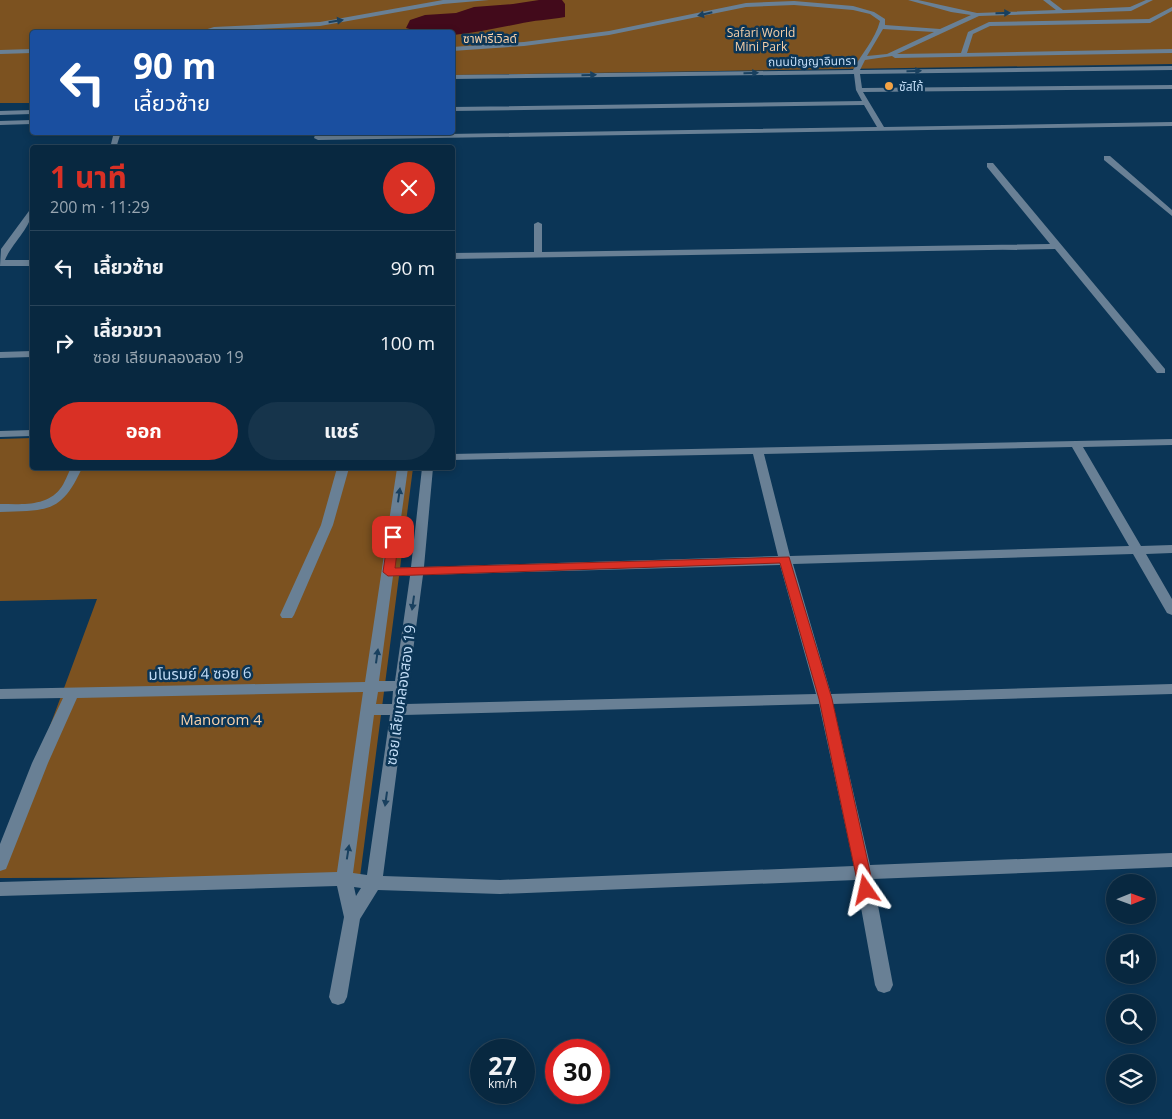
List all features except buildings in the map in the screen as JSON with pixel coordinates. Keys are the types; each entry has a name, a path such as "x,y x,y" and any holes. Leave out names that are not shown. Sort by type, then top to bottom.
{"street":[{"path":"210,30 320,24 443,2 486,0"},
{"path":"911,0 951,10 978,14 1131,9 1150,0"},
{"path":"1046,0 1061,11"},
{"path":"455,49 524,44 609,33 746,5 794,3 853,8 872,13 883,20 882,27 861,59 856,71 859,79 859,90 882,130"},
{"path":"964,54 970,33 989,24 1150,21 1172,9"},
{"path":"888,56 940,30 978,14"},
{"path":"882,27 940,30"},
{"path":"0,52 30,51"},
{"path":"861,59 888,56 964,54 1172,51"},
{"path":"1156,68 1169,77"},
{"name":"ถนนปัญญาอินทรา","path":"455,77 1172,68"},
{"name":"ถนนปัญญาอินทรา","path":"455,84 1169,77"},
{"path":"859,90 1172,87"},
{"path":"455,109 867,103"},
{"path":"0,106 30,105"},
{"path":"0,113 30,112"},
{"path":"0,123 30,122"},
{"path":"319,135 318,138 1172,124"},
{"path":"1107,158 1172,214"},
{"path":"990,165 1160,371"},
{"path":"30,216 2,251 0,262 30,263"},
{"path":"538,224 538,255"},
{"path":"455,256 1057,246"},
{"path":"1,356 30,354"},
{"path":"0,434 30,433"},
{"path":"455,457 1172,442"},
{"path":"1076,445 1172,610"},
{"path":"758,452 785,559 825,699 863,871 884,985"},
{"path":"0,508 36,506 51,503 62,494 75,470"},
{"path":"288,615 319,546 340,485 343,470"},
{"name":"ซอย เลียบคลองสอง 19","path":"338,997 352,917 344,879 370,710 402,470"},
{"name":"ซอย เลียบคลองสอง 19","path":"352,917 374,883 417,570 427,470"},
{"path":"388,572 1172,549"},
{"name":"มโนรมย์ 4 ซอย 6","path":"0,694 401,686"},
{"path":"370,710 1172,688"},
{"path":"0,864 40,763 73,692"},
{"path":"0,889 344,879 374,883 500,887 1172,860"}],"green space":[{"name":"ซาฟารีเวิลด์","path":"0,0 1172,0 1172,64 455,75 455,30 30,30 30,103 0,103"},
{"name":"Manorom 4","path":"30,438 30,470 413,470 360,877 0,878 0,861 97,599 0,601 0,439"}],"shaded area":[{"path":"539,0 562,0 565,4 565,17 455,35 455,30 413,30 406,28 410,20 425,15 456,13 474,7"}],"place":[{"name":"ซัสไก้","path":"889,86"}],"route":[{"path":"393,537 388,572 785,559 825,699 866,890"}],"park label":[{"name":"Safari World Mini Park","path":"761,39"}]}
